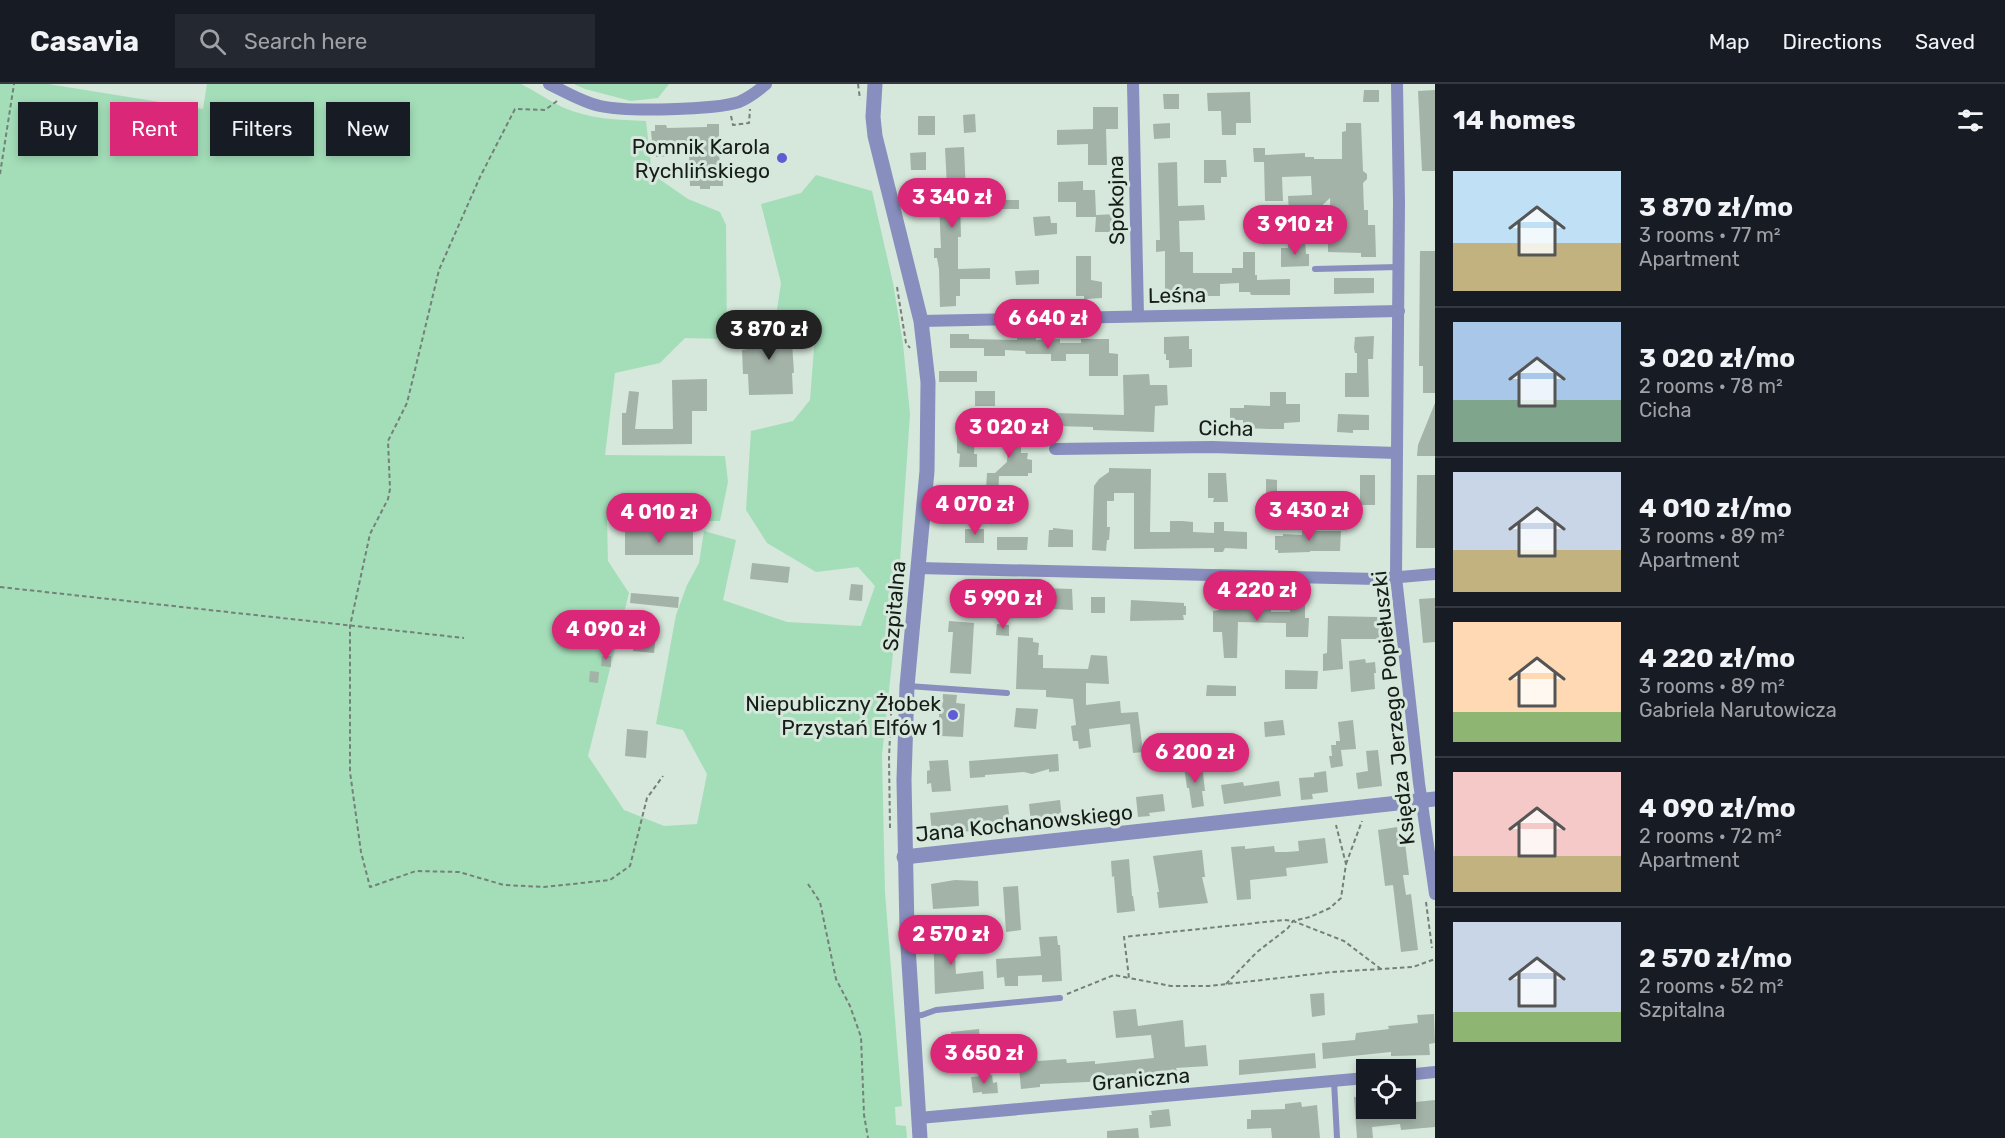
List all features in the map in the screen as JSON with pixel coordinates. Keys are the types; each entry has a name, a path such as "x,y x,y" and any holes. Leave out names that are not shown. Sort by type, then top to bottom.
{"street":[{"path":"549,84 584,101 601,106 644,109 705,107 738,102 766,84"},
{"name":"Szpitalna","path":"875,84 873,117 875,136 921,321 928,382 928,438 908,686 903,780 904,857 920,1138"},
{"name":"Spokojna","path":"1133,84 1138,316"},
{"name":"Księdza Jerzego Popiełuszki","path":"1397,84 1399,267 1396,577 1428,800 1435,894"},
{"name":"Leśna","path":"921,321 1398,311"},
{"name":"Cicha","path":"1055,449 1212,447 1397,453"},
{"path":"918,568 1377,579 1435,574"},
{"name":"Jana Kochanowskiego","path":"904,857 1428,800"},
{"path":"1416,1074 1435,1072"},
{"name":"Graniczna","path":"919,1118 1356,1079"}],"lane":[{"path":"1315,269 1399,267"},
{"path":"908,686 1007,693"},
{"path":"913,1016 936,1010 1060,998"},
{"path":"1334,1081 1337,1138"}],"path":[{"path":"0,174 14,84"},
{"path":"858,84 860,100"},
{"path":"560,98 545,110 515,109 480,177 439,270 406,403 388,441 390,489 388,500 370,534 350,626 350,772 362,852 370,887 416,871 459,872 504,885 544,887 610,880 630,866 647,798 663,776"},
{"path":"728,113 733,125 749,123 751,105"},
{"path":"897,285 906,343 913,353"},
{"path":"0,587 465,638"},
{"path":"1226,984 1257,952 1288,928 1293,921 1330,908 1341,898 1346,864 1363,817"},
{"path":"1335,819 1346,864"},
{"path":"808,884 820,902 836,979 850,1006 861,1037 864,1115 868,1138"},
{"path":"1129,978 1124,937 1284,920 1293,921 1344,941 1381,969"},
{"path":"1060,998 1114,975 1171,986 1209,986 1413,967 1435,960"}],"green space":[{"path":"0,84 48,84 160,102 110,102 110,156 198,156 198,108 203,109 207,84 521,84 562,107 582,114 646,121 652,174 688,199 720,212 726,225 727,339 685,338 660,363 615,373 605,455 725,456 728,482 720,521 607,520 608,561 629,593 588,756 624,810 664,826 697,824 707,774 683,730 656,724 676,615 687,585 699,563 704,531 736,540 723,600 787,622 861,626 875,586 858,567 816,572 767,543 746,510 751,431 793,421 810,400 815,335 776,316 781,283 761,204 801,193 816,175 872,191 893,283 903,344 910,414 895,635 882,755 885,893 902,1106 895,1107 896,1125 906,1126 907,1138 0,1138"},
{"path":"574,84 669,84 658,98 631,101"}],"building":[{"path":"1364,90 1379,90 1379,102 1363,102"},
{"path":"1435,90 1435,171 1422,171 1418,91"},
{"path":"1250,92 1251,123 1236,123 1236,135 1222,135 1221,111 1208,111 1207,93"},
{"path":"1163,94 1179,94 1179,109 1164,109"},
{"path":"1093,107 1118,107 1118,129 1106,129 1107,165 1088,165 1088,144 1057,145 1057,130 1093,129"},
{"path":"975,114 976,132 964,133 963,115"},
{"path":"918,116 935,116 935,135 918,135"},
{"path":"1170,123 1170,138 1154,139 1153,124"},
{"path":"1346,123 1361,123 1363,171 1367,174 1367,179 1363,183 1364,210 1368,210 1368,225 1375,225 1376,257 1361,257 1361,253 1328,252 1328,230 1331,230 1330,198 1313,214 1289,215 1288,196 1312,195 1311,176 1282,177 1283,201 1265,201 1264,162 1254,162 1253,148 1265,148 1265,155 1305,153 1305,157 1314,157 1314,159 1342,159 1342,132 1346,131"},
{"path":"707,124 719,124 719,139 722,139 722,149 719,149 720,176 723,176 723,186 700,189 700,186 690,186 689,151 670,152 670,156 656,157 655,142 652,142 651,131 655,131 655,125 666,125 667,128 707,127"},
{"path":"964,147 966,195 963,195 964,203 960,203 961,237 958,237 958,269 990,268 990,279 960,279 960,296 956,296 956,306 940,307 939,269 937,258 934,258 934,248 941,248 939,203 930,203 930,187 947,187 945,148"},
{"path":"926,152 926,170 911,170 910,153"},
{"path":"1204,160 1226,160 1227,177 1221,177 1221,183 1204,183"},
{"path":"1177,162 1178,206 1204,205 1205,220 1179,221 1180,252 1193,252 1193,273 1232,273 1232,268 1243,268 1243,252 1255,252 1257,280 1290,279 1290,295 1251,295 1250,292 1239,292 1239,283 1220,284 1220,296 1180,296 1180,304 1165,304 1165,251 1156,252 1156,240 1160,240 1158,163"},
{"path":"1083,181 1083,190 1095,190 1096,215 1117,214 1117,232 1095,232 1096,217 1076,217 1076,202 1058,202 1058,182"},
{"path":"990,200 1019,200 1019,209 990,209"},
{"path":"1050,216 1051,223 1057,223 1057,234 1035,236 1033,217"},
{"path":"1305,242 1306,254 1309,254 1309,266 1281,267 1281,248 1288,248 1288,243"},
{"path":"1420,251 1435,251 1435,393 1423,393 1423,366 1419,366"},
{"path":"1076,256 1091,256 1091,280 1102,282 1102,298 1084,299 1084,296 1076,296"},
{"path":"1039,270 1039,284 1016,285 1015,271"},
{"path":"1334,278 1374,278 1374,293 1334,294"},
{"path":"791,327 793,394 749,395 748,374 743,374 742,350 748,349 747,328"},
{"path":"950,334 969,334 969,339 1017,340 1017,335 1036,335 1036,340 1060,339 1060,343 1081,343 1081,339 1109,339 1109,353 1118,354 1118,376 1089,376 1089,354 1066,354 1066,361 1051,361 1051,354 1026,354 1025,351 1005,350 1005,356 984,356 984,348 950,348"},
{"path":"1189,336 1192,367 1169,368 1169,360 1166,360 1166,354 1164,354 1164,337"},
{"path":"1374,336 1373,359 1368,359 1369,397 1345,397 1345,373 1357,373 1355,337"},
{"path":"939,371 977,371 977,382 939,382"},
{"path":"1149,374 1150,385 1167,385 1168,405 1155,406 1154,432 1054,426 1054,413 1124,415 1123,375"},
{"path":"707,379 707,411 692,411 692,444 622,445 622,413 626,413 629,391 639,392 635,429 673,429 672,380"},
{"path":"975,391 995,391 995,406 975,406"},
{"path":"1270,392 1286,392 1286,404 1300,404 1300,422 1284,423 1284,429 1270,429 1243,428 1243,420 1230,420 1230,408 1244,408 1244,405 1270,406"},
{"path":"1435,403 1435,456 1417,456 1418,445"},
{"path":"1009,414 1035,414 1035,419 1039,422 1035,426 1035,432 1021,432 1021,453 1028,453 1027,459 1032,460 1032,473 1028,473 1028,476 999,476 998,501 966,500 966,488 986,489 987,473 995,473 1007,462"},
{"path":"1338,414 1369,415 1369,430 1353,430 1353,433 1337,432"},
{"path":"957,434 975,434 974,454 977,454 977,467 959,467"},
{"path":"1109,468 1151,469 1150,532 1170,532 1170,521 1182,521 1193,522 1193,532 1214,533 1214,522 1224,522 1224,531 1247,532 1247,549 1225,548 1223,552 1214,552 1214,548 1134,549 1134,493 1114,493 1114,501 1107,501 1107,527 1110,527 1106,551 1092,550 1094,486 1109,472"},
{"path":"1208,473 1226,473 1228,502 1213,502 1214,498 1208,498"},
{"path":"1360,475 1375,475 1375,505 1360,505"},
{"path":"1417,475 1435,475 1435,548 1416,548"},
{"path":"1266,479 1277,480 1277,502 1266,502"},
{"path":"1053,528 1073,530 1073,547 1048,547 1049,530"},
{"path":"965,529 984,529 984,543 965,543"},
{"path":"1302,531 1341,531 1340,551 1278,553 1278,550 1275,550 1275,536 1302,535"},
{"path":"625,532 693,532 693,555 625,555"},
{"path":"997,537 1028,537 1027,550 997,550"},
{"path":"752,563 790,567 788,583 750,579"},
{"path":"851,584 863,585 862,601 849,600"},
{"path":"1041,588 1072,589 1073,610 992,606 992,590 1041,591"},
{"path":"631,593 679,597 678,608 630,603"},
{"path":"957,593 968,594 968,606 957,606"},
{"path":"1091,597 1105,597 1105,613 1091,613"},
{"path":"1435,598 1435,642 1423,643 1419,599"},
{"path":"1131,600 1184,603 1186,615 1183,615 1184,620 1130,621"},
{"path":"1290,602 1305,602 1305,618 1309,618 1308,637 1286,637 1286,623 1238,622 1237,658 1224,658 1222,632 1213,632 1213,611 1219,610 1219,603 1271,605 1271,612 1290,612"},
{"path":"1328,616 1379,617 1379,639 1341,639 1343,669 1323,671 1323,654 1327,653"},
{"path":"949,621 974,623 971,674 950,673 953,632 948,632"},
{"path":"636,624 657,626 654,653 633,651"},
{"path":"997,624 1009,625 1009,636 996,635"},
{"path":"1018,637 1033,638 1033,642 1039,643 1038,655 1043,655 1043,668 1088,669 1091,655 1107,656 1109,684 1086,683 1086,705 1120,701 1121,713 1138,712 1143,752 1133,753 1130,724 1089,729 1091,747 1079,749 1078,741 1073,741 1071,726 1076,725 1073,699 1046,697 1046,690 1016,689"},
{"path":"602,656 611,656 611,667 601,666"},
{"path":"1365,659 1366,663 1375,662 1375,689 1351,692 1349,661"},
{"path":"1285,670 1318,671 1317,689 1285,689"},
{"path":"590,671 599,672 598,683 589,682"},
{"path":"1207,685 1236,686 1236,696 1206,696"},
{"path":"943,694 957,695 956,703 965,704 963,737 941,736 942,720 939,720 939,709 942,709"},
{"path":"1016,708 1038,709 1036,729 1014,727"},
{"path":"1283,720 1285,735 1265,737 1264,722"},
{"path":"1353,720 1356,749 1341,750 1343,766 1331,768 1329,756 1332,756 1331,745 1336,745 1336,741 1340,741 1338,722"},
{"path":"627,729 648,731 646,758 625,756"},
{"path":"1378,750 1382,786 1358,789 1356,773 1368,771 1366,751"},
{"path":"1058,754 1059,771 1049,772 1049,769 1032,774 1024,772 970,778 969,761"},
{"path":"948,760 951,791 932,792 931,783 927,784 929,761"},
{"path":"1202,764 1204,806 1192,808 1184,766"},
{"path":"1326,771 1328,792 1312,794 1313,799 1301,800 1299,778 1314,777 1314,773"},
{"path":"1279,781 1281,796 1224,804 1221,785 1243,782 1244,786"},
{"path":"1163,794 1165,811 1138,817 1136,797"},
{"path":"1060,800 1062,819 1053,820 1054,824 1031,823 1029,804"},
{"path":"1008,805 1010,824 1001,825 1001,828 942,834 941,831 932,832 930,813"},
{"path":"1397,827 1398,835 1404,835 1409,875 1403,875 1406,895 1411,894 1418,950 1401,952 1393,885 1385,886 1378,830"},
{"path":"1325,838 1328,863 1286,868 1287,876 1250,880 1251,899 1237,900 1231,847 1245,846 1245,849 1274,846 1275,852 1299,851 1298,841"},
{"path":"1202,850 1205,877 1202,877 1208,903 1159,908 1157,892 1159,892 1153,856"},
{"path":"1129,859 1135,911 1117,913 1111,861"},
{"path":"955,880 978,881 979,906 933,909 931,884"},
{"path":"1018,886 1021,930 1006,932 1003,887"},
{"path":"953,926 956,974 983,971 984,989 935,994 933,927"},
{"path":"1057,936 1058,945 1060,945 1062,981 1042,982 1042,975 1018,976 1018,986 1005,986 1004,977 997,978 996,959 1041,956 1039,937"},
{"path":"1324,993 1325,1015 1312,1017 1310,994"},
{"path":"1136,1009 1138,1026 1183,1020 1185,1047 1206,1045 1208,1066 1176,1068 1177,1071 1156,1076 1155,1073 1132,1075 1132,1078 1040,1084 1040,1087 1021,1089 1018,1057 1037,1055 1038,1061 1066,1059 1067,1063 1095,1061 1095,1064 1154,1058 1151,1035 1116,1038 1113,1011"},
{"path":"1434,1014 1435,1043 1429,1044 1430,1055 1391,1056 1391,1052 1323,1059 1322,1043 1355,1040 1356,1033 1389,1029 1388,1026 1418,1023 1417,1015"},
{"path":"979,1029 980,1040 972,1041 975,1064 954,1066 951,1032"},
{"path":"1315,1053 1316,1068 1239,1075 1239,1060"},
{"path":"992,1075 993,1083 997,1082 998,1093 973,1093 971,1077"},
{"path":"1354,1097 1356,1097 1356,1119 1416,1119 1416,1102 1435,1100 1435,1127 1401,1130 1400,1124 1372,1127 1373,1138 1357,1138"},
{"path":"1301,1102 1302,1107 1317,1105 1320,1138 1272,1138 1271,1128 1247,1129 1247,1119 1251,1119 1251,1110 1285,1109 1285,1104"},
{"path":"1169,1109 1171,1126 1150,1128 1151,1111"},
{"path":"1138,1128 1139,1138 1107,1138 1107,1131"}],"place":[{"name":"Pomnik Karola Rychlińskiego","path":"782,158"},
{"name":"Niepubliczny Żłobek Przystań Elfów 1","path":"953,715"}]}
